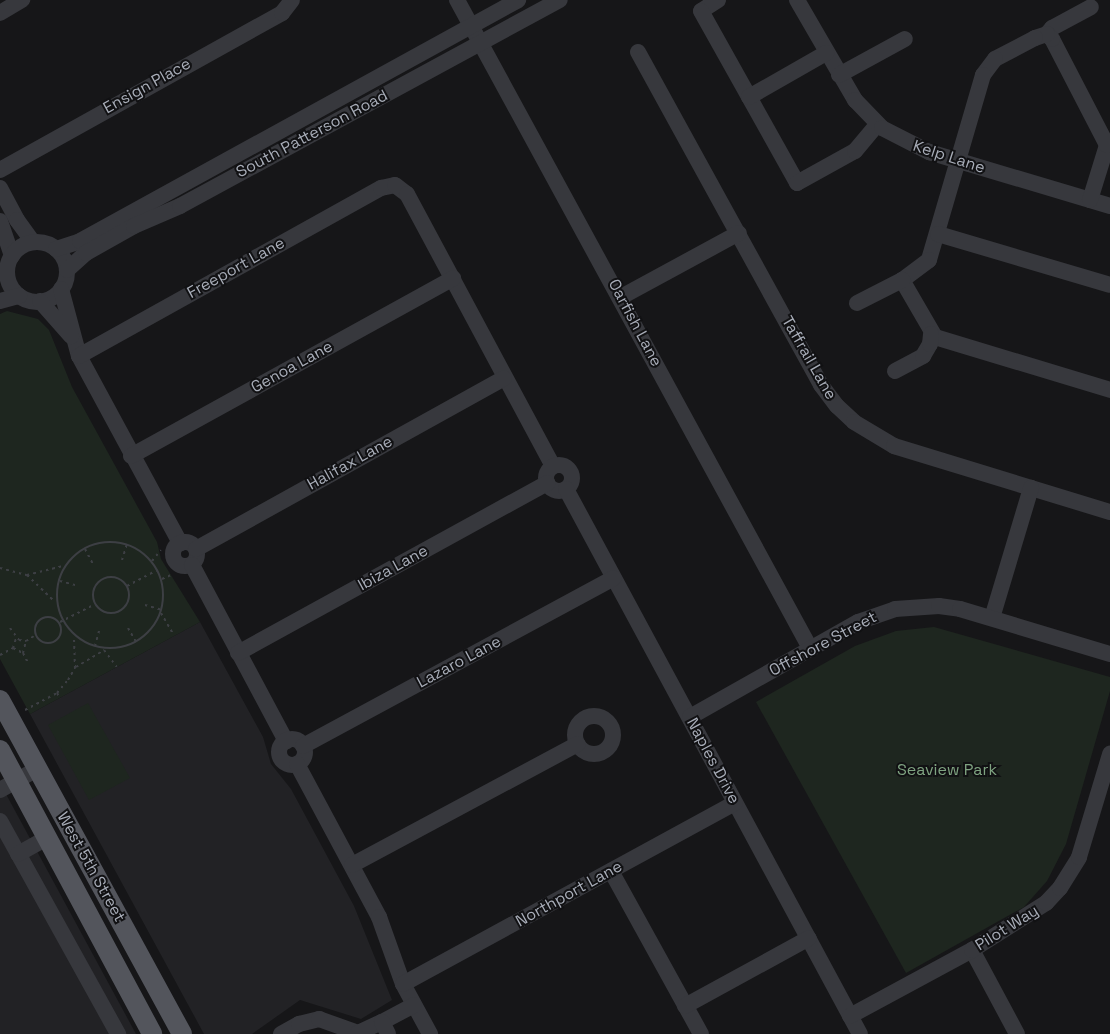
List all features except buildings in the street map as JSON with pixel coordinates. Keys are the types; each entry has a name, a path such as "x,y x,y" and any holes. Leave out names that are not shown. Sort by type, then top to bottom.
{"main road":[{"name":"West 5th Street","path":"0,700 182,1034"},
{"name":"West 5th Street","path":"0,750 8,786 47,838 152,1034"}],"street":[{"path":"0,13 22,0"},
{"name":"Ensign Place","path":"0,170 282,12 292,0"},
{"name":"Oarfish Lane","path":"457,0 810,648"},
{"name":"South Patterson Road","path":"56,249 80,241 518,0"},
{"name":"South Patterson Road","path":"66,270 86,253 134,226 180,206 560,0"},
{"path":"718,0 701,12 797,183 855,151 878,124"},
{"name":"Kelp Lane","path":"797,0 826,53 855,100 878,124 916,148 1110,206"},
{"path":"857,303 902,280 929,260 983,75 994,59 1048,34 1052,28 1091,7"},
{"path":"1048,34 1108,144 1090,200"},
{"path":"839,75 905,39"},
{"name":"Taffrail Lane","path":"638,52 821,385 854,422 894,446 1110,512"},
{"path":"748,97 826,53"},
{"name":"Freeport Lane","path":"79,356 381,188 395,185 407,194 453,278"},
{"path":"0,188 17,220 33,242"},
{"path":"0,221 12,256"},
{"path":"620,297 739,233"},
{"path":"938,234 1110,285"},
{"path":"19,296 4,276 12,256 25,244 33,242 56,249 66,270 61,289 71,325 71,336"},
{"path":"453,278 504,378 553,466"},
{"name":"Genoa Lane","path":"131,456 453,278"},
{"path":"895,371 923,356 930,344 931,334 902,280"},
{"path":"40,301 61,289"},
{"path":"0,301 19,296 40,301 71,336 79,356 131,456 180,543"},
{"path":"931,334 1110,390"},
{"name":"Halifax Lane","path":"196,548 504,378"},
{"path":"562,465 569,470 571,482 566,489 553,490 547,483 547,472 553,466 562,465"},
{"name":"Ibiza Lane","path":"238,653 547,483"},
{"path":"992,618 1031,488"},
{"name":"Naples Drive","path":"566,489 860,1034"},
{"path":"188,542 196,548 197,560 192,565 184,567 174,560 173,552 180,543 188,542"},
{"path":"192,565 286,741"},
{"name":"Lazaro Lane","path":"303,746 614,578"},
{"name":"Offshore Street","path":"690,717 858,622 895,609 940,606 992,618 1110,654"},
{"path":"286,741 298,741 303,746 304,758 297,764 285,763 280,756 280,748 286,741"},
{"path":"352,865 578,744"},
{"name":"Pilot Way","path":"850,1016 972,950 1030,916 1060,888 1079,856 1105,792 1110,754"},
{"path":"297,764 379,917 403,984 430,1034"},
{"path":"8,786 37,769"},
{"name":"Northport Lane","path":"403,984 735,803"},
{"path":"0,821 118,1034"},
{"path":"18,854 47,838"},
{"path":"611,871 701,1034"},
{"path":"685,1006 808,938"},
{"path":"972,950 1017,1034"},
{"path":"281,1034 311,1020 319,1019 358,1033 385,1028 414,1005"}],"path":[{"path":"0,568 27,575 63,566 85,549 100,543 127,544 152,562 157,570 161,579 162,611 173,634"},
{"path":"122,560 127,544"},
{"path":"85,549 93,564"},
{"path":"152,562 161,550"},
{"path":"55,602 63,566"},
{"path":"127,586 157,570"},
{"path":"161,579 173,574"},
{"path":"27,575 55,602 74,636 104,650 117,667"},
{"path":"105,578 118,578 127,586 129,597 120,611 103,612 95,604 95,586 105,578"},
{"path":"60,581 75,585"},
{"path":"34,636 34,627 45,618 52,617 60,622 64,621 95,604"},
{"path":"145,605 162,611"},
{"path":"25,710 57,693 75,668 104,650 136,642 154,626 162,611"},
{"path":"34,636 42,642 52,641 60,635 60,622"},
{"path":"10,628 16,638 26,641"},
{"path":"128,628 136,642"},
{"path":"95,646 100,631"},
{"path":"23,653 26,641 34,636"},
{"path":"74,636 75,668"},
{"path":"0,655 13,648 16,638"},
{"path":"13,648 23,653 28,663"},
{"path":"57,693 60,698"}],"shaded area":[{"path":"200,622 263,737 271,764 291,789 354,906 392,1000 361,1019 300,1000 252,1034 204,1034 30,714"},
{"path":"0,783 136,1034 0,1034"}],"green space":[{"path":"7,311 38,319 49,330 72,387 157,542 161,559 200,622 30,714 0,659 0,314"},
{"name":"Seaview Park","path":"934,627 1110,677 1110,691 1066,844 1047,881 1024,907 906,973 756,702 855,646 896,631"},
{"path":"88,703 130,778 89,800 48,725"}]}
